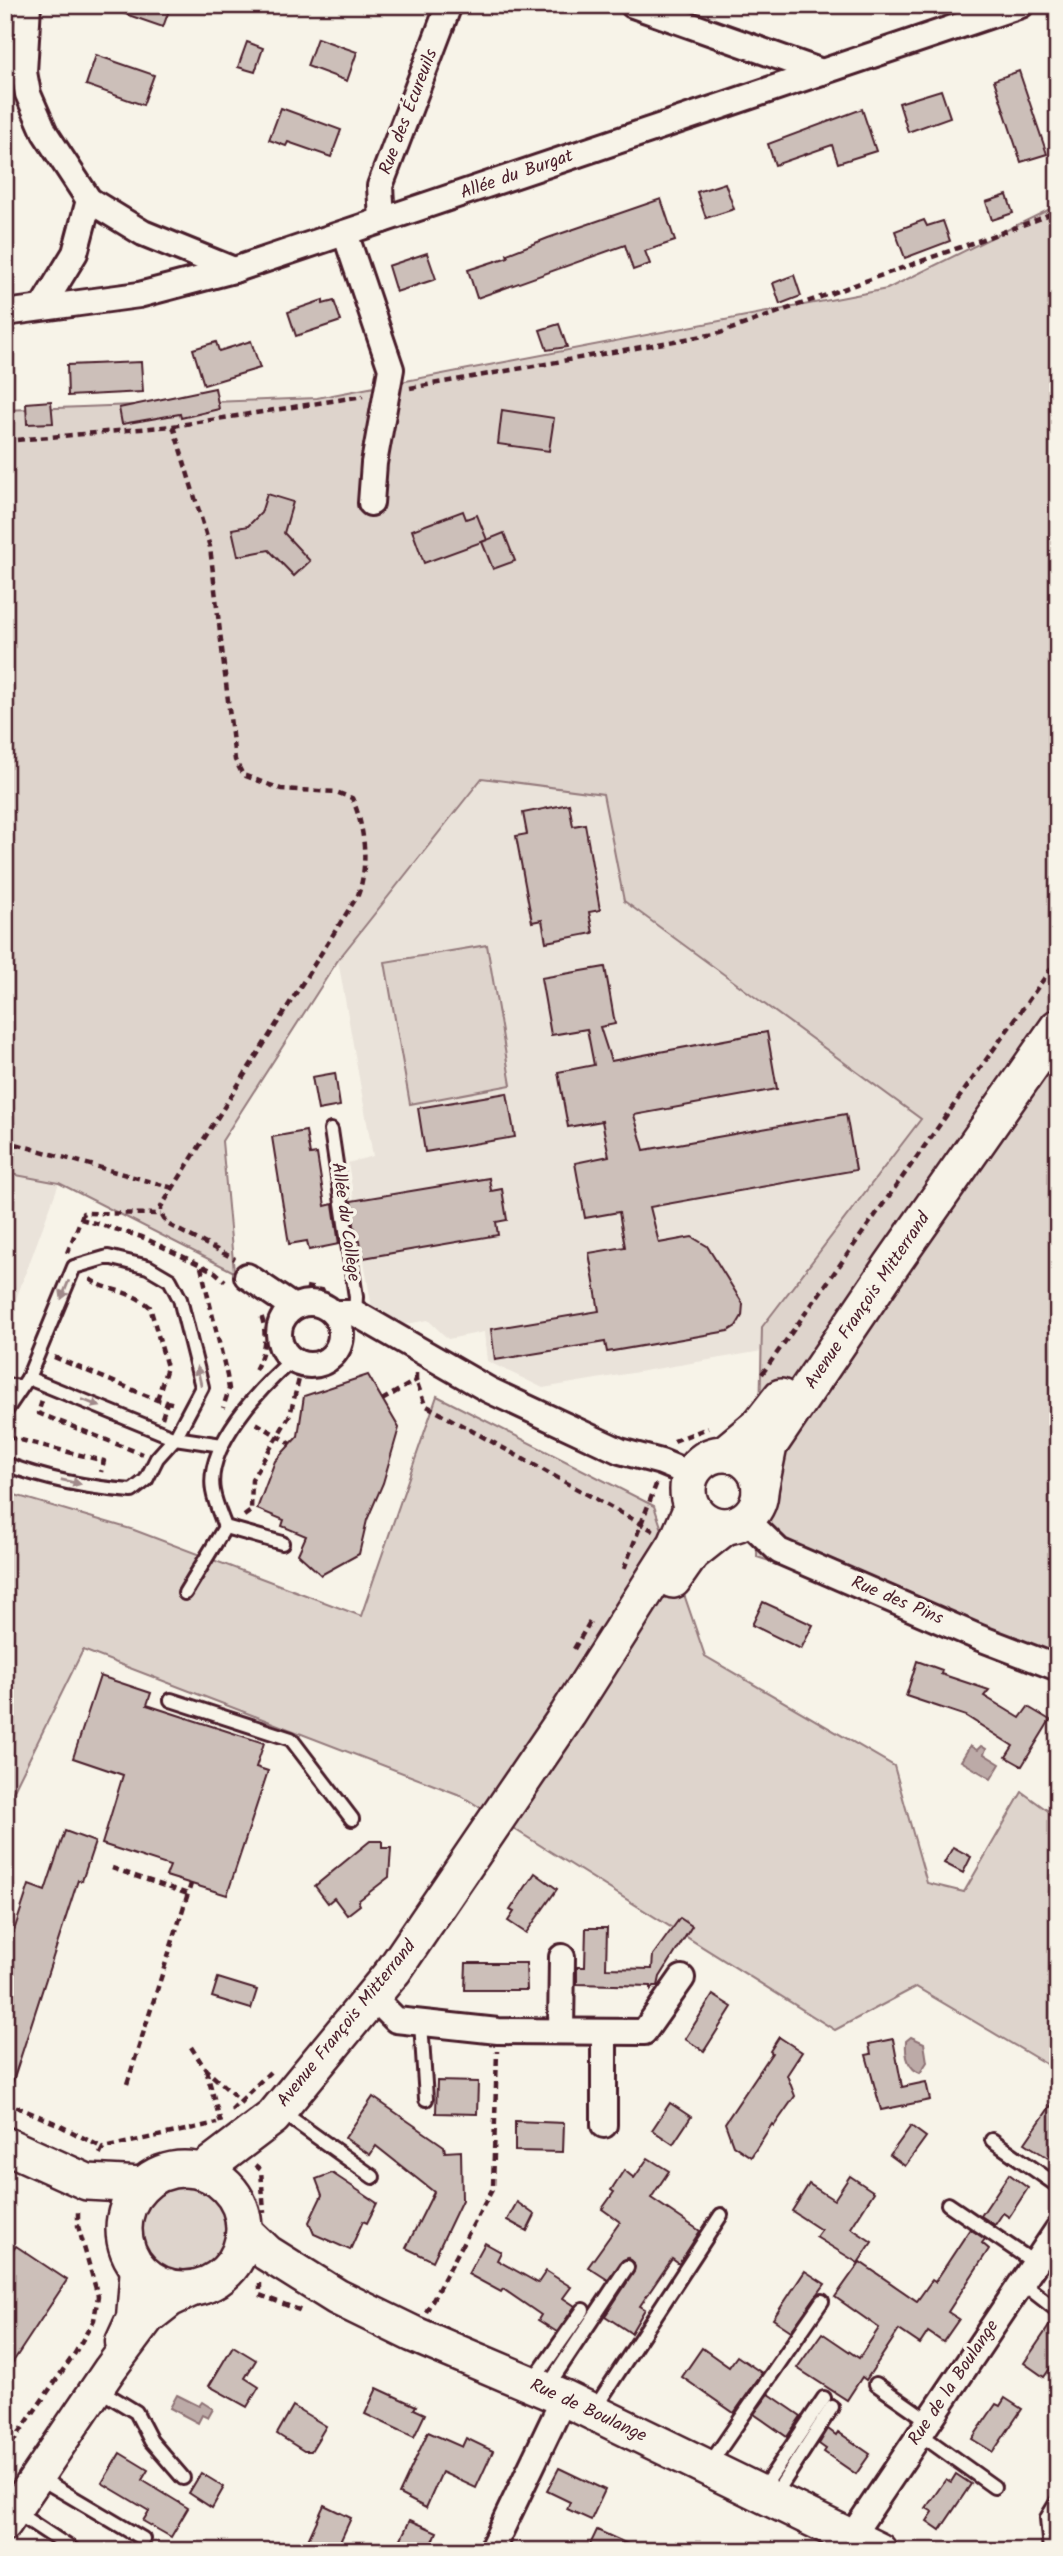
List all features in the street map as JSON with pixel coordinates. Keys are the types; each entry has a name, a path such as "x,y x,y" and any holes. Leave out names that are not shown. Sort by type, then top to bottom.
{"main road":[{"name":"Avenue François Mitterrand","path":"473,1855 577,1724 692,1553 744,1511 769,1446 1058,1027"},
{"name":"Avenue François Mitterrand","path":"725,1453 760,1424 881,1259 993,1119"},
{"path":"725,1453 746,1461 754,1469 744,1511 706,1521 691,1491 704,1459 725,1453"},
{"name":"Avenue François Mitterrand","path":"232,2192 273,2116 394,1970 568,1714 676,1544 691,1491"},
{"name":"Avenue François Mitterrand","path":"202,2171 273,2116"},
{"path":"5,2145 87,2182 143,2185"},
{"path":"187,2168 202,2171 219,2179 232,2192 244,2218 245,2232 241,2250 232,2266 209,2285 179,2290 163,2286 137,2267 129,2254 124,2225 130,2203 143,2185 156,2175 187,2168"},
{"path":"87,2182 124,2225"},
{"name":"Rue de Boulange","path":"245,2232 267,2253 337,2297 413,2334 558,2396 865,2544"},
{"name":"Rue de Boulange","path":"232,2266 297,2274"}],"street":[{"path":"28,5 24,72 17,94 89,200 143,233 234,270"},
{"name":"Rue des Écureuils","path":"382,220 380,186 449,5"},
{"path":"633,5 822,72"},
{"name":"Allée du Burgat","path":"5,313 139,295 234,270 1021,5"},
{"path":"42,307 75,253 89,200"},
{"path":"345,233 391,369 374,463 371,503"},
{"path":"247,1276 293,1307"},
{"path":"395,1338 361,1337 340,1343 329,1358 320,1363 296,1362 280,1344 278,1334 285,1314 293,1307 314,1303 344,1313 395,1338 489,1390 620,1451 683,1471 691,1491"},
{"name":"Allée du Collège","path":"340,1343 344,1313"},
{"name":"Rue des Pins","path":"744,1511 779,1550 981,1638 1058,1668"},
{"path":"561,2031 562,1957"},
{"path":"372,1996 396,2020 498,2031 644,2032 681,1978"},
{"path":"604,2032 604,2125"},
{"name":"Rue de la Boulange","path":"865,2544 924,2428 1058,2229"},
{"path":"104,2379 133,2318 137,2267"},
{"path":"10,2518 148,2318 171,2300 194,2289"},
{"path":"491,2551 558,2396"}],"lane":[{"name":"Allée du Collège","path":"331,1130 356,1297 344,1313"},
{"path":"5,1412 25,1383 74,1267 108,1257 148,1267 170,1280 180,1299 202,1388 175,1438 157,1458 146,1480 132,1490 102,1489 23,1471 5,1464"},
{"path":"225,1527 212,1490 215,1464 222,1444 262,1386 296,1362"},
{"path":"5,1385 25,1383 175,1438 222,1444"},
{"path":"225,1527 282,1544"},
{"path":"185,1593 225,1527"},
{"path":"171,1700 291,1739 352,1819"},
{"path":"421,2023 425,2099"},
{"path":"273,2116 373,2176"},
{"path":"992,2140 1058,2186"},
{"path":"948,2204 1028,2273 1058,2311"},
{"path":"558,2396 721,2215"},
{"path":"558,2396 627,2267"},
{"path":"707,2468 822,2301"},
{"path":"558,2396 583,2310"},
{"path":"104,2379 136,2412 151,2441 183,2478"},
{"path":"876,2384 994,2487"},
{"path":"766,2496 828,2403"},
{"path":"38,2477 143,2539"},
{"path":"1050,2551 1047,2518 1058,2500"},
{"path":"10,2518 75,2551"}],"path":[{"path":"5,441 173,426 388,392 720,333 1058,210"},
{"path":"173,426 210,547 234,760 243,775 281,789 337,792 352,798 360,815 366,875 358,895 161,1207 161,1214 167,1224 253,1269 247,1276"},
{"path":"5,1141 173,1188"},
{"path":"81,1219 83,1213 161,1214"},
{"path":"201,1265 229,1389 221,1412 241,1415 291,1444"},
{"path":"74,1267 95,1282 122,1290 150,1307 167,1367 157,1400"},
{"path":"248,1380 262,1358 263,1319 259,1309"},
{"path":"39,1353 157,1400 191,1408"},
{"path":"382,1400 415,1380 432,1358"},
{"path":"432,1358 416,1366 415,1380 425,1405 642,1524"},
{"path":"225,1527 251,1511 252,1479 290,1415 296,1362"},
{"path":"37,1398 42,1401 38,1413 145,1455 167,1402"},
{"path":"15,1422 9,1437 104,1461 99,1479"},
{"path":"113,1868 188,1894"},
{"path":"127,2084 191,1884"},
{"path":"413,2334 493,2188 498,2031"},
{"path":"5,2102 55,2123 103,2148 221,2122 206,2070 191,2047"},
{"path":"206,2070 273,2116"},
{"path":"5,2453 75,2353 94,2320 98,2296 78,2226 77,2210 103,2148"}],"shaded area":[{"path":"1058,205 1058,1644 1052,1652 757,1557 762,1327 921,1119 624,901 603,794 482,778 338,960 222,1141 234,1272 59,1183 5,1173 5,410 317,398 887,289"},
{"path":"482,778 603,794 624,901 921,1119 762,1327 762,1351 543,1388 487,1361 484,1332 448,1339 428,1320 401,1325 372,1309 348,1163 373,1156 338,960"},
{"path":"487,945 511,1085 410,1104 385,962"},
{"path":"5,1173 59,1183 5,1329"},
{"path":"437,1396 654,1506 705,1656 894,1766 927,1883 964,1892 1022,1792 1058,1818 1058,2071 916,1987 835,2030 460,1795 83,1650 5,1808 5,1492 134,1530 361,1616"},
{"path":"970,1746 977,1750 981,1746 986,1749 984,1754 1000,1764 991,1779 961,1761"},
{"path":"911,2037 924,2043 927,2062 920,2073 912,2068 907,2056 906,2041"},
{"path":"184,2185 201,2188 215,2197 224,2211 227,2228 224,2245 215,2259 201,2268 184,2271 167,2268 153,2259 144,2245 141,2228 144,2211 153,2197 167,2188"},
{"path":"177,2395 199,2406 202,2402 213,2409 208,2418 202,2415 198,2423 170,2408"}],"building":[{"path":"108,5 171,5 163,27 108,8"},
{"path":"317,38 357,52 347,81 307,66"},
{"path":"247,42 263,48 255,72 238,67"},
{"path":"96,55 154,75 143,105 86,85"},
{"path":"1019,71 1047,154 1021,162 994,80"},
{"path":"941,90 950,117 908,132 899,103"},
{"path":"281,108 341,130 331,157 288,142 286,146 269,140"},
{"path":"862,109 876,151 838,163 832,145 775,165 768,144"},
{"path":"725,183 734,209 706,218 697,192"},
{"path":"1007,195 1013,213 992,220 986,202"},
{"path":"661,199 675,241 645,251 650,264 633,270 625,245 477,298 468,270 508,257 507,254 548,238"},
{"path":"924,220 927,226 943,221 950,241 905,258 895,231"},
{"path":"427,253 436,279 396,292 388,266"},
{"path":"794,275 801,296 780,304 773,283"},
{"path":"323,300 323,304 334,301 341,321 296,336 288,312"},
{"path":"559,324 567,347 547,350 540,330"},
{"path":"251,341 260,368 204,385 193,349 216,342 219,351"},
{"path":"141,362 143,392 68,396 67,365"},
{"path":"215,388 219,409 181,418 180,414 122,424 119,408"},
{"path":"51,401 53,423 27,424 26,403"},
{"path":"502,410 554,418 549,451 498,444"},
{"path":"267,494 293,502 284,533 310,561 294,576 269,550 238,556 232,529 248,526 261,513"},
{"path":"463,511 466,519 477,515 487,540 424,563 412,530"},
{"path":"504,533 515,561 493,569 482,542"},
{"path":"569,804 573,826 585,824 600,910 589,912 593,933 546,942 542,920 532,922 516,836 527,834 523,813"},
{"path":"605,967 615,1024 600,1027 611,1061 767,1032 777,1089 634,1115 644,1150 846,1114 856,1170 650,1207 659,1243 692,1237 707,1246 743,1304 742,1316 736,1326 728,1331 607,1352 605,1342 495,1360 491,1329 599,1311 589,1253 625,1247 619,1212 585,1218 575,1163 609,1156 602,1121 568,1127 558,1072 594,1065 587,1029 551,1035 541,978"},
{"path":"335,1073 340,1106 318,1110 312,1077"},
{"path":"507,1093 515,1137 425,1152 418,1108"},
{"path":"306,1131 310,1155 317,1154 325,1206 333,1204 339,1244 309,1250 307,1241 289,1244 272,1137"},
{"path":"489,1178 491,1191 502,1189 507,1220 496,1222 498,1235 363,1258 360,1241 356,1241 351,1201"},
{"path":"368,1375 399,1428 383,1483 367,1520 359,1554 321,1575 298,1554 306,1536 282,1526 284,1520 257,1509 275,1461 298,1436 304,1396"},
{"path":"763,1602 813,1625 801,1649 752,1625"},
{"path":"917,1661 942,1670 941,1674 989,1690 984,1696 1020,1718 1028,1707 1050,1720 1022,1766 1006,1757 1013,1746 966,1716 906,1696"},
{"path":"100,1676 151,1693 147,1705 264,1743 256,1767 268,1771 227,1895 166,1876 170,1866 102,1844 123,1775 73,1758"},
{"path":"65,1831 95,1842 82,1881 78,1880 9,2093 5,2092 5,1958 29,1885 45,1891"},
{"path":"370,1841 382,1841 382,1848 391,1848 389,1877 358,1901 360,1905 347,1915 334,1898 328,1903 315,1886"},
{"path":"953,1847 971,1857 963,1873 944,1863"},
{"path":"535,1873 557,1889 526,1933 508,1921 514,1912 510,1910"},
{"path":"680,1918 692,1926 660,1977 658,1986 651,1990 651,1986 577,1984 577,1967 585,1967 586,1928 607,1928 606,1968 652,1969 653,1955"},
{"path":"466,1963 526,1963 527,1990 465,1990"},
{"path":"218,1978 257,1990 251,2009 212,1997"},
{"path":"713,1995 732,2007 704,2051 685,2039"},
{"path":"779,2037 802,2052 787,2075 795,2096 774,2126 772,2124 751,2157 733,2145 725,2123 772,2053 770,2051"},
{"path":"893,2039 902,2087 926,2082 930,2100 881,2110 866,2055 871,2054 869,2044"},
{"path":"437,2081 478,2082 477,2114 436,2113"},
{"path":"1058,2095 1058,2144 1048,2158 1025,2143"},
{"path":"373,2097 444,2146 445,2152 461,2151 462,2200 433,2261 406,2248 434,2192 376,2146 370,2155 345,2138"},
{"path":"670,2103 691,2117 673,2144 652,2130"},
{"path":"515,2121 564,2123 563,2152 515,2151"},
{"path":"911,2126 926,2137 905,2166 890,2155"},
{"path":"648,2158 669,2171 651,2198 700,2231 679,2264 672,2259 640,2306 645,2309 631,2333 605,2316 634,2272 634,2263 628,2258 623,2260 608,2280 588,2267 620,2222 602,2209 614,2192 611,2190 624,2170 634,2178"},
{"path":"332,2173 377,2203 367,2223 363,2221 350,2250 314,2234 309,2222 322,2195 316,2179"},
{"path":"1009,2174 1028,2188 1009,2217 1003,2213 995,2225 981,2216"},
{"path":"850,2176 874,2192 851,2228 872,2242 858,2263 816,2237 821,2230 792,2211 809,2184 834,2200"},
{"path":"517,2202 535,2215 527,2231 507,2220"},
{"path":"970,2229 985,2239 982,2243 989,2249 948,2312 959,2319 943,2342 928,2332 920,2344 899,2330 866,2380 862,2377 847,2400 797,2368 822,2333 859,2358 879,2328 835,2297 860,2262 917,2301 932,2280 935,2282"},
{"path":"485,2243 501,2252 497,2260 538,2283 546,2271 571,2287 563,2298 575,2306 557,2332 538,2320 541,2315 503,2289 501,2292 468,2274"},
{"path":"16,2246 67,2280 5,2374 5,2262"},
{"path":"805,2271 825,2284 791,2331 773,2319"},
{"path":"1054,2319 1058,2320 1058,2357 1044,2377 1024,2363"},
{"path":"233,2346 256,2360 245,2378 259,2387 247,2407 209,2386"},
{"path":"702,2348 729,2367 737,2356 762,2373 734,2413 682,2377"},
{"path":"377,2388 416,2406 414,2409 425,2414 414,2437 365,2414"},
{"path":"769,2394 801,2416 787,2437 754,2414"},
{"path":"1005,2398 1022,2409 993,2452 972,2439 996,2404 1000,2406"},
{"path":"293,2406 326,2426 311,2451 304,2451 277,2434"},
{"path":"828,2429 836,2435 838,2432 870,2454 856,2474 824,2452 826,2449 819,2444"},
{"path":"428,2432 462,2447 466,2438 493,2451 476,2488 442,2472 426,2508 399,2494"},
{"path":"120,2453 148,2470 142,2480 188,2508 171,2537 143,2521 149,2511 102,2483"},
{"path":"559,2468 605,2490 591,2520 567,2509 570,2502 547,2491"},
{"path":"201,2473 224,2487 212,2508 189,2493"},
{"path":"956,2474 971,2484 940,2530 927,2521 933,2512 926,2508 946,2479 951,2482"},
{"path":"324,2505 351,2518 336,2551 303,2551"},
{"path":"410,2520 437,2532 429,2551 395,2551"},
{"path":"597,2530 643,2551 587,2551"}]}
